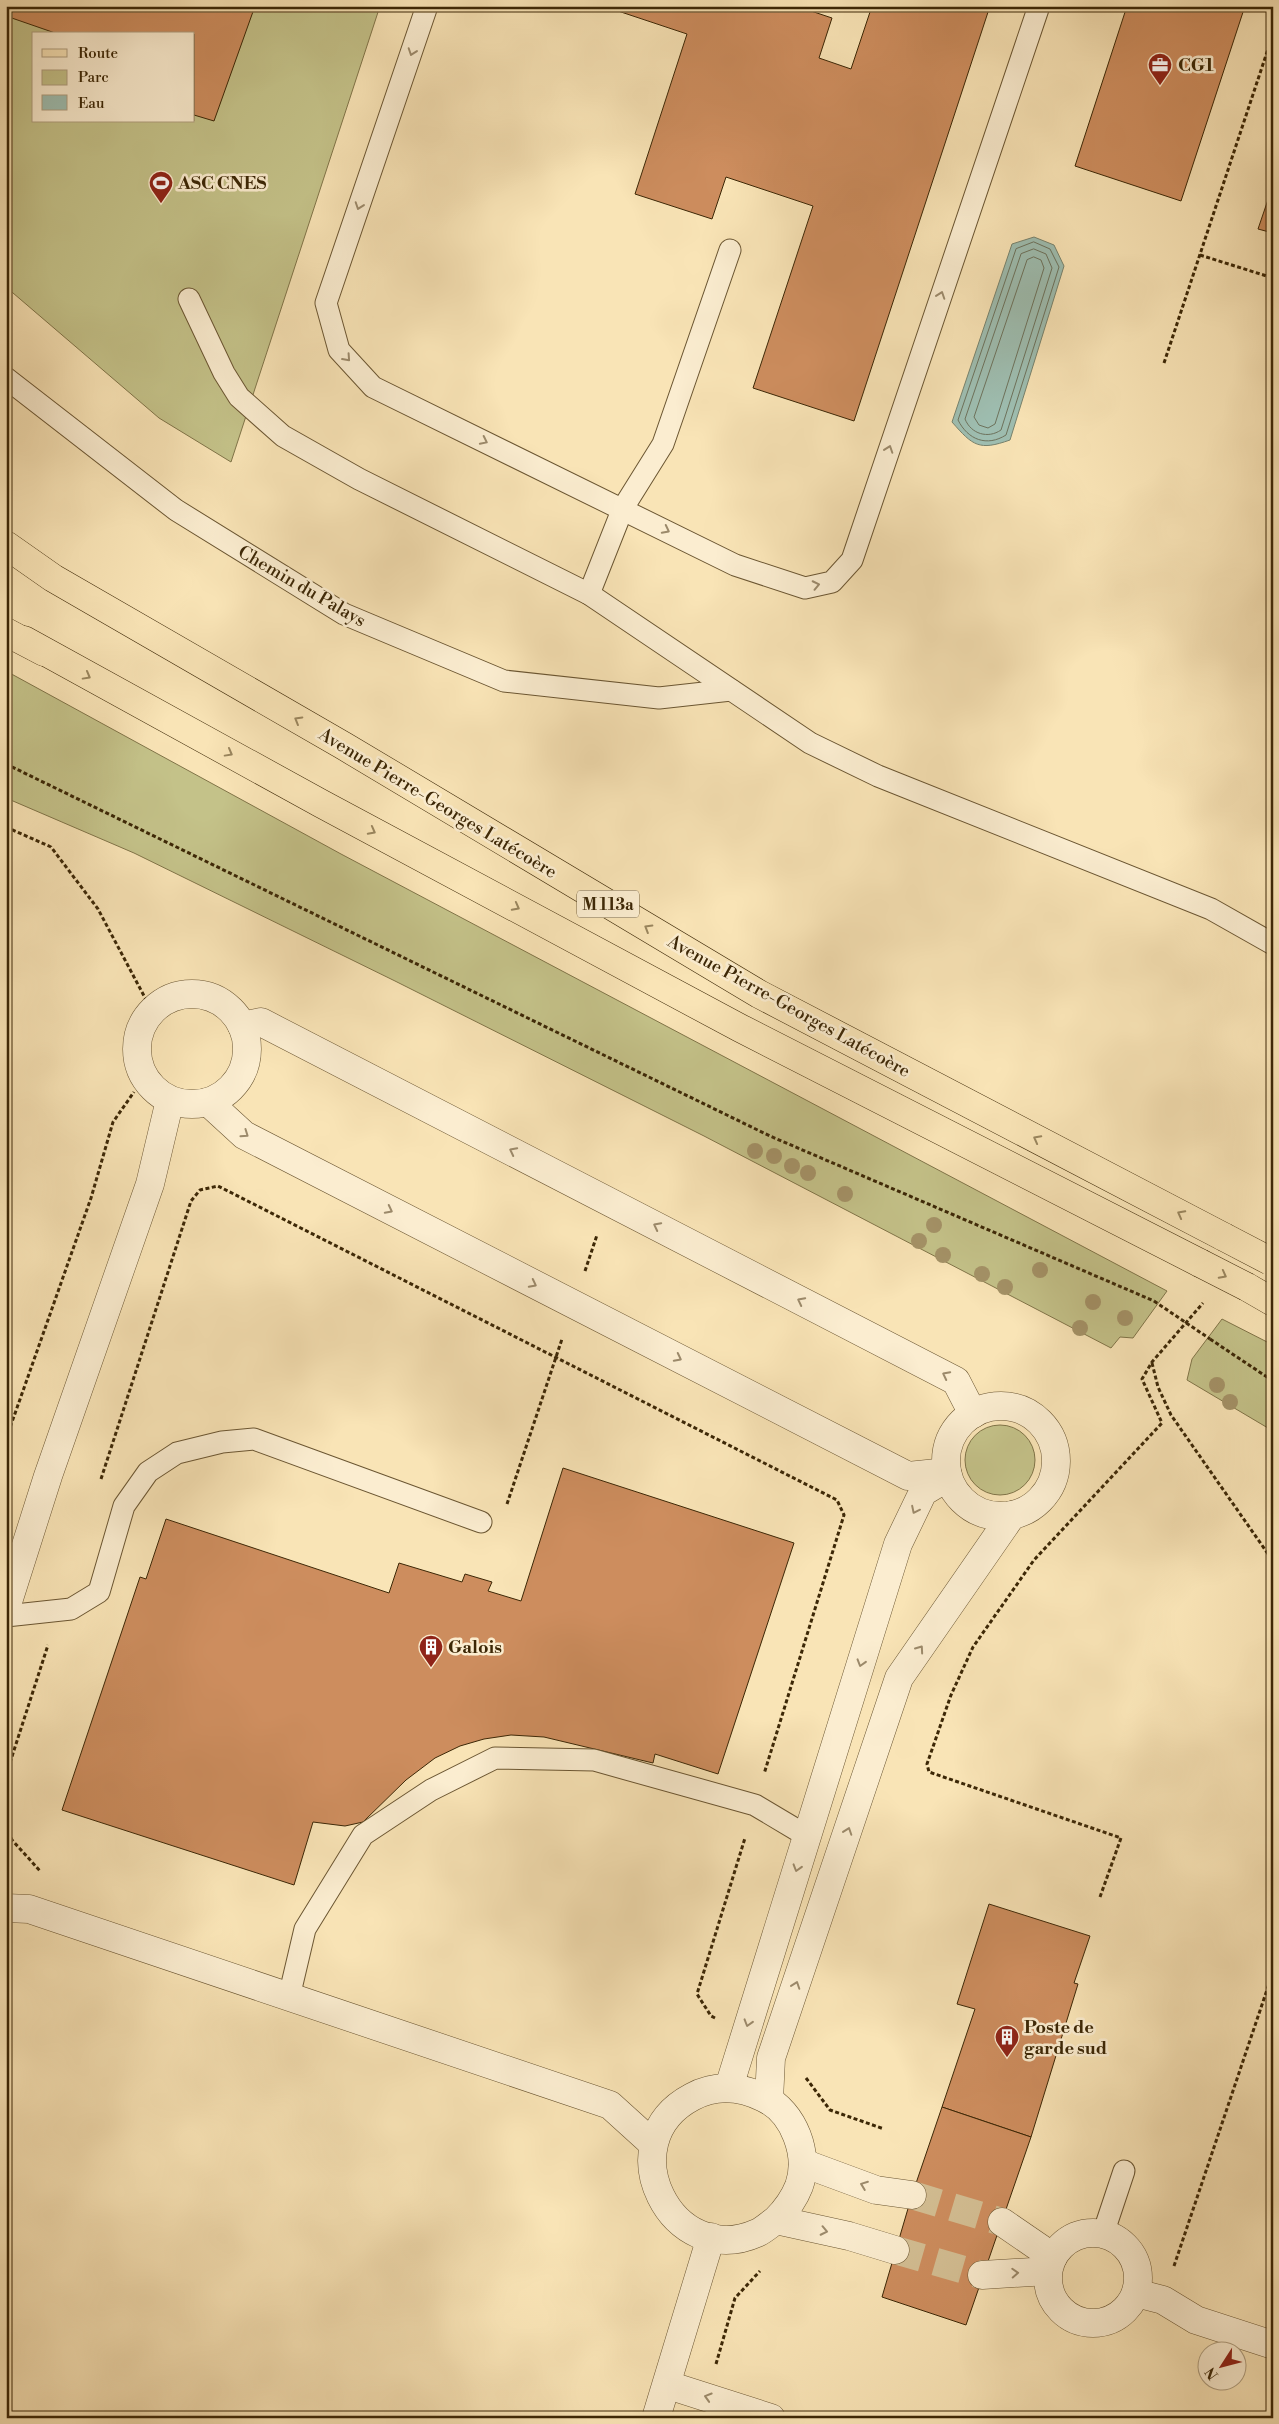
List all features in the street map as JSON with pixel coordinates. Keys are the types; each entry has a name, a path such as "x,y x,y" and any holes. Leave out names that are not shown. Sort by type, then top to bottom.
{"main road":[{"name":"Avenue Pierre-Georges Latécoère","path":"6,545 53,578 352,751 759,994 1272,1262"},
{"name":"Avenue Pierre-Georges Latécoère","path":"6,628 44,652 740,1028 1200,1262 1273,1302"},
{"path":"6,632 44,652"}],"street":[{"path":"183,994 201,994 218,1000 232,1011 242,1026 247,1044 245,1063 238,1080 225,1094 208,1102 196,1104 170,1100 155,1090 144,1077 138,1060 137,1042 142,1026 152,1011 166,1000 183,994"},
{"path":"242,1026 261,1022 956,1381 973,1414"},
{"path":"6,1608 48,1476 150,1184 170,1100"},
{"path":"208,1102 244,1135 908,1476 947,1474"},
{"path":"1004,1406 1020,1409 1034,1417 1045,1428 1053,1442 1056,1461 1053,1479 1044,1496 1030,1508 1012,1515 996,1516 980,1512 966,1503 955,1491 947,1474 946,1455 950,1438 960,1424 973,1414 987,1407 1004,1406"},
{"path":"729,2087 898,1544 923,1492 947,1474"},
{"path":"768,2100 771,2058 899,1678 1012,1515"},
{"path":"6,1908 29,1909 610,2106 653,2144"},
{"path":"729,2087 749,2091 768,2100 782,2112 793,2127 800,2145 803,2163 800,2184 790,2204 776,2220 757,2233 735,2238 711,2237 689,2228 670,2213 657,2192 651,2168 653,2144 663,2121 681,2102 704,2090 729,2087"},
{"path":"803,2163 876,2190 912,2195"},
{"path":"776,2220 849,2236 895,2250"},
{"path":"1002,2222 1051,2264"},
{"path":"1088,2233 1103,2234 1117,2240 1129,2250 1136,2263 1138,2278 1136,2293 1129,2306 1118,2316 1104,2322 1088,2323 1074,2319 1062,2311 1053,2299 1049,2285 1051,2264 1062,2245 1074,2237 1088,2233"},
{"path":"656,2418 668,2385 711,2237"},
{"path":"982,2275 1051,2264"},
{"path":"1136,2293 1163,2300 1196,2320 1273,2345"},
{"path":"668,2385 772,2418"}],"lane":[{"path":"427,6 326,303 339,350 373,387 623,508 735,565 805,588 832,582 852,560 1039,6"},
{"path":"589,594 623,508 663,444 730,250"},
{"path":"189,299 224,373 239,397 284,436 367,483 589,594 810,743 878,776 1211,909 1273,944"},
{"name":"Chemin du Palays","path":"6,378 176,510 344,614 504,681 659,698 731,690"},
{"path":"6,1616 71,1609 99,1592 124,1506 148,1472 177,1453 222,1442 254,1439 481,1522"},
{"path":"288,1997 305,1929 363,1835 431,1790 495,1758 594,1760 755,1805 807,1836"},
{"path":"1103,2234 1124,2171"}],"path":[{"path":"1164,363 1273,34"},
{"path":"1200,255 1273,278"},
{"path":"6,764 770,1136 1154,1301 1273,1381"},
{"path":"6,827 51,847 98,909 152,1011"},
{"path":"6,1439 91,1198 113,1122 144,1077"},
{"path":"481,1522 499,1528 609,1201"},
{"path":"1100,1896 1121,1838 929,1772 928,1764 951,1695 973,1647 1034,1560 1162,1423 1142,1379 1152,1362 1158,1387 1171,1415 1273,1561"},
{"path":"6,1826 12,1840 40,1872"},
{"path":"1163,2300 1273,1972"},
{"path":"803,2074 830,2110 884,2129"},
{"path":"717,2368 716,2363 735,2298 765,2266"}],"green space":[{"name":"ASC CNES","path":"6,6 380,6 231,462 159,418 6,287"},
{"path":"6,671 341,854 1167,1291 1133,1338 1120,1337 1111,1348 704,1136 395,981 134,853 6,798"},
{"path":"1222,1319 1273,1345 1273,1431 1187,1380 1192,1359"},
{"path":"993,1425 1007,1425 1020,1431 1029,1440 1035,1453 1033,1473 1025,1485 1007,1495 993,1495 980,1489 971,1480 965,1467 965,1453 971,1440 980,1431"}],"water":[{"path":"1034,237 1054,245 1064,266 1010,440 991,445 977,444 971,441 952,422 1012,244"}],"building":[{"path":"6,6 255,6 214,121 195,115 195,32 52,32 6,16"},
{"path":"619,6 796,6 832,18 819,58 851,69 872,6 990,6 854,421 753,388 813,206 726,177 712,219 635,194 687,34 618,11"},
{"name":"CG1","path":"1127,6 1245,6 1181,201 1075,166"},
{"path":"1273,185 1273,233 1258,229"},
{"name":"Galois","path":"563,1468 794,1543 718,1774 655,1754 653,1763 544,1737 511,1735 484,1739 460,1746 435,1758 406,1780 363,1822 345,1826 313,1822 294,1885 62,1810 140,1577 146,1579 166,1519 389,1593 399,1563 462,1582 465,1574 492,1582 488,1591 521,1601"},
{"name":"Poste de garde sud","path":"989,1904 1090,1936 1074,1983 1078,1984 1031,2137 942,2107 975,2009 957,2004"},
{"path":"942,2107 1031,2137 966,2325 882,2297 912,2195"}],"tunnel":[{"path":"912,2195 1002,2222"},
{"path":"895,2250 982,2275"}],"place":[{"name":"CG1","path":"1160,86"},
{"name":"ASC CNES","path":"161,204"},
{"name":"Galois","path":"431,1668"},
{"name":"Poste de garde sud","path":"1007,2058"}]}
